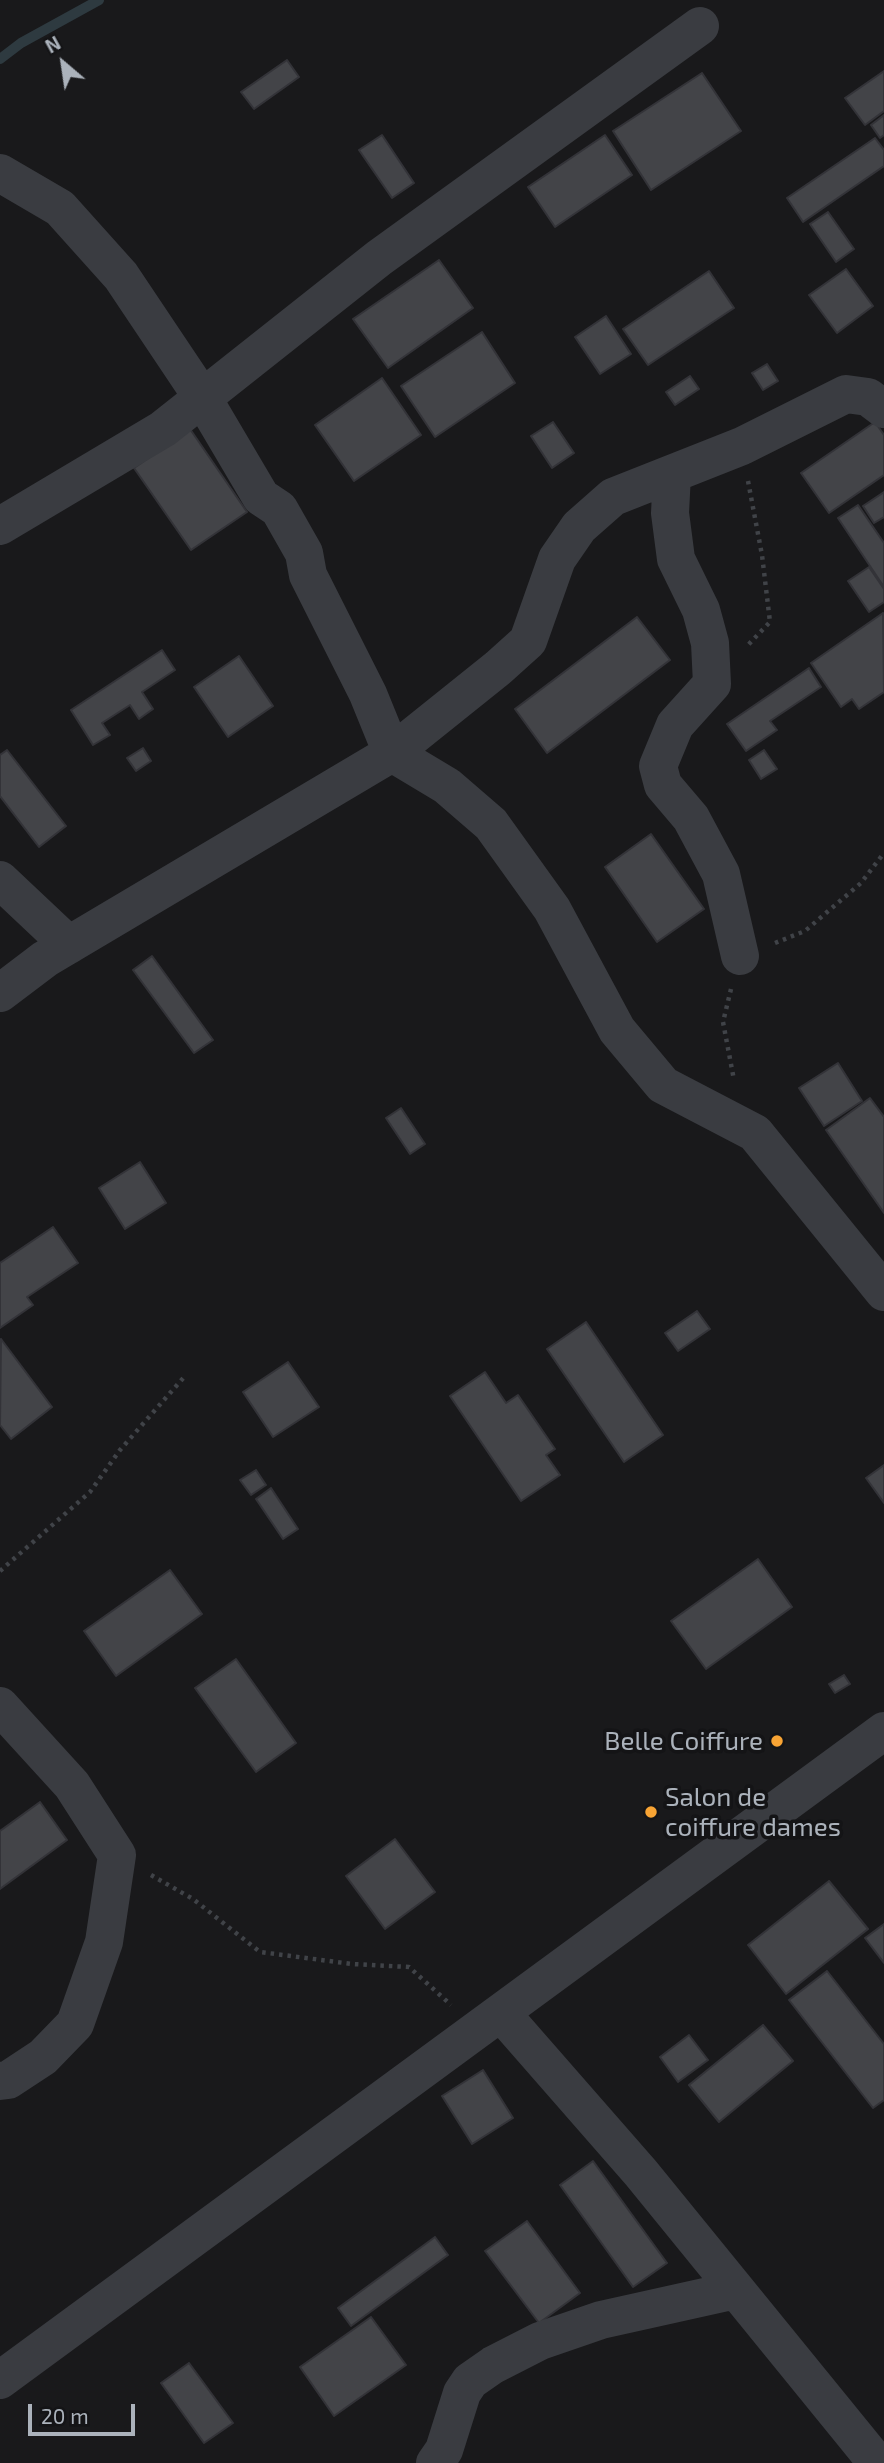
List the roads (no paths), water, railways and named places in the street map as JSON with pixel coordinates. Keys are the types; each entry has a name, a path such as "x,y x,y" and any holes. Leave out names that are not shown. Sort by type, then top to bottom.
{"street":[{"path":"0,526 163,429 379,258 700,26"},
{"path":"0,173 60,208 121,276 202,397 261,497 279,509 304,552 308,575 368,694 392,753 447,786 491,824 552,909 617,1030 663,1086 755,1133 884,1292"},
{"path":"0,993 69,945 392,753 528,641 557,559 579,527 613,497 742,446 846,394 868,397 884,410"},
{"path":"671,474 670,513 676,559 701,610 710,643 712,684 676,725 657,766 663,785 691,818 721,874 740,956"},
{"path":"0,880 69,945"},
{"path":"0,1706 72,1785 117,1855 104,1942 75,2025 43,2057 8,2080 0,2081"},
{"path":"0,2380 884,1731"},
{"path":"490,2022 641,2173 877,2463"},
{"path":"435,2463 444,2450 462,2393 470,2381 493,2365 540,2341 601,2320 737,2290"}],"waterway":[{"path":"0,59 21,43 99,0"}],"place":[{"name":"Belle Coiffure","path":"777,1741"},
{"name":"Salon de coiffure dames","path":"651,1812"}]}
